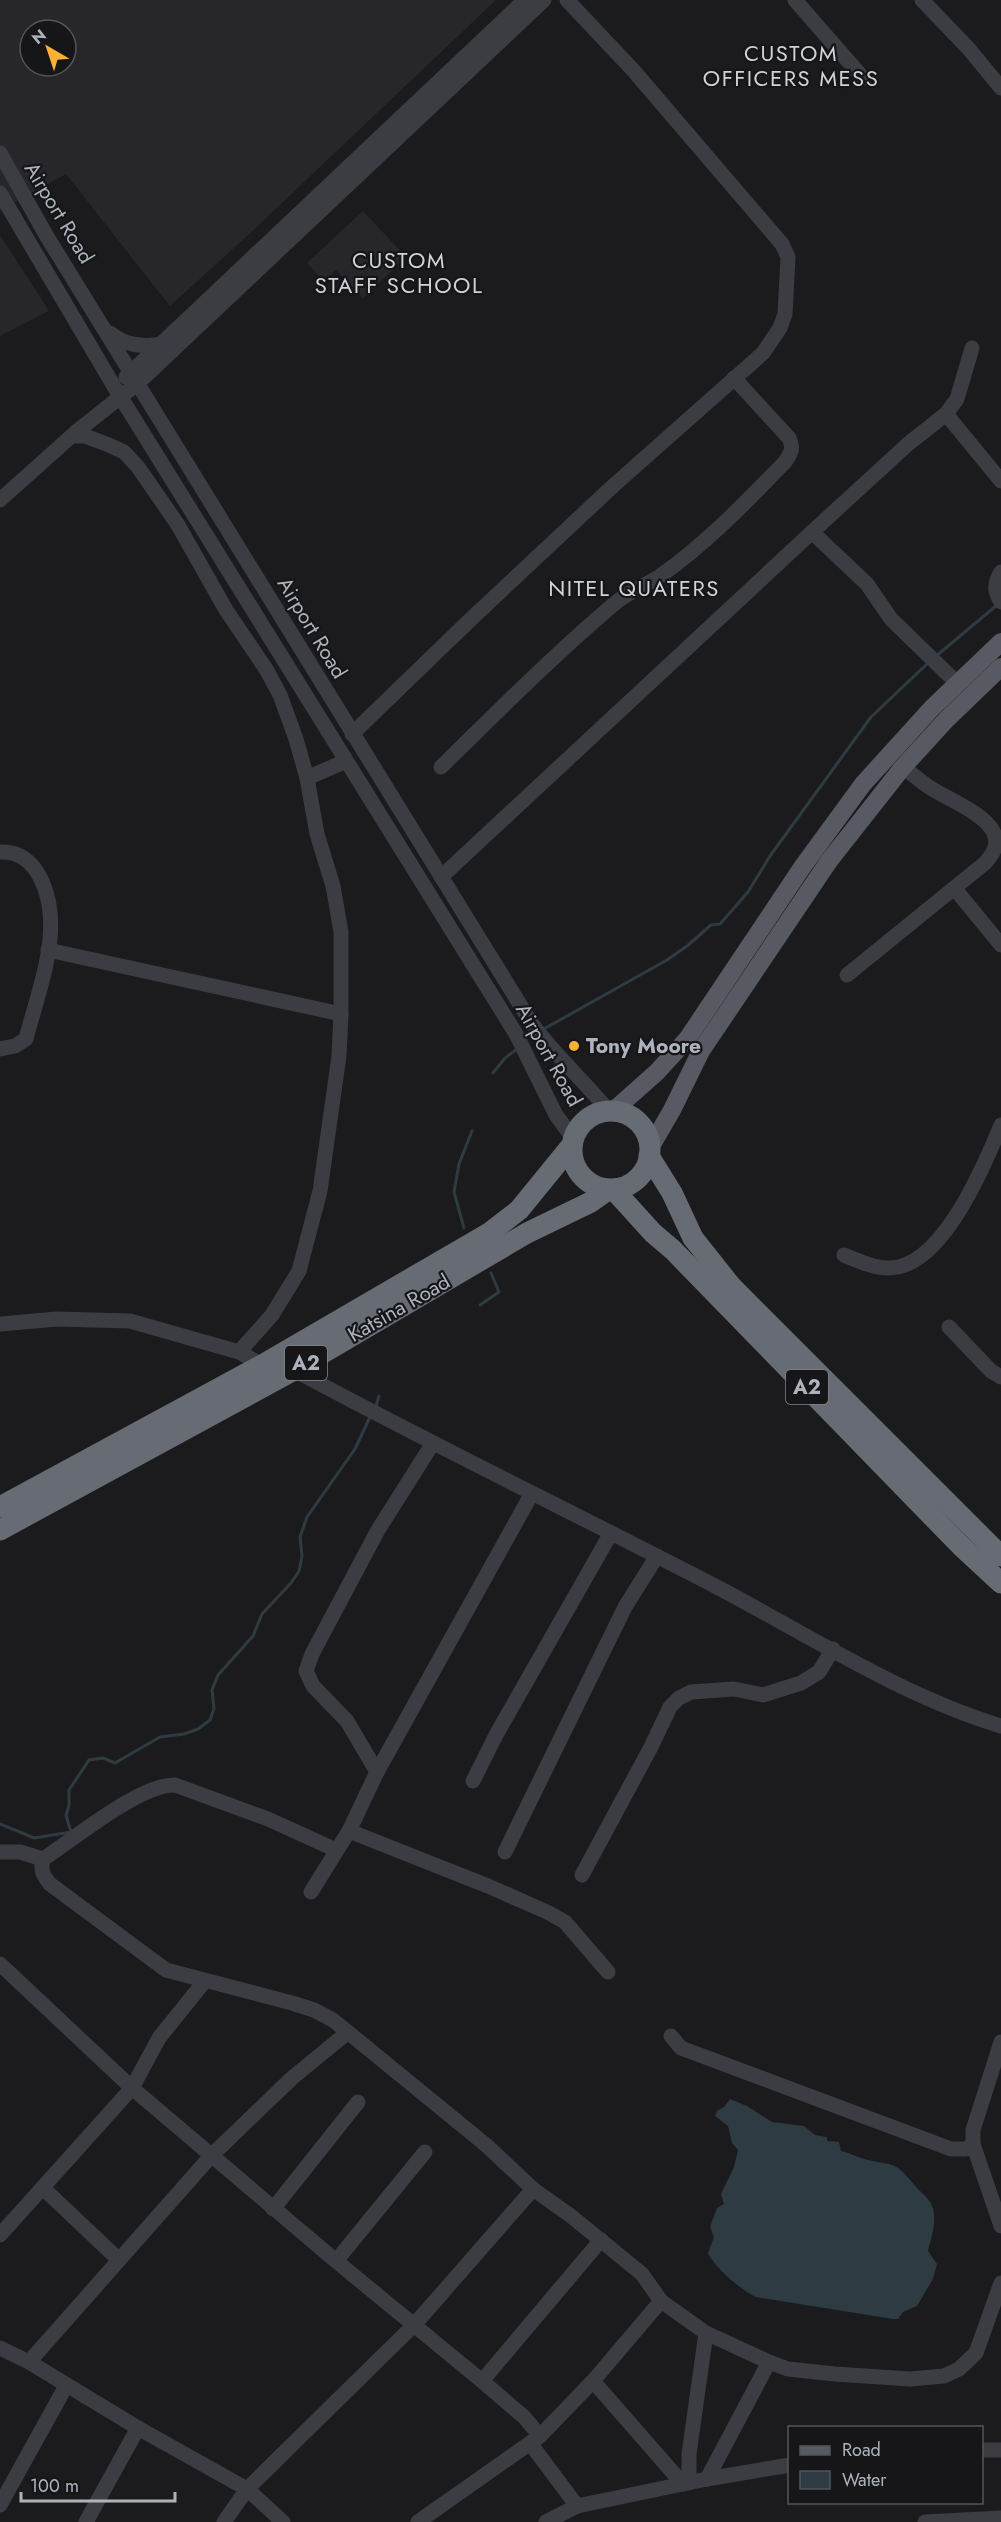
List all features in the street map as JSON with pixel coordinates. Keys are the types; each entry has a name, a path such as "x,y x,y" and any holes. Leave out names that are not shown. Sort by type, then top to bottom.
{"highway":[{"name":"A2","path":"1001,1556 731,1286 693,1238 650,1152 647,1134 639,1123 628,1115 610,1111 584,1122 572,1141 574,1164 581,1176 592,1185 611,1190 652,1233 673,1250 961,1546 1001,1583"},
{"name":"Katsina Road","path":"0,1507 262,1365 504,1222 519,1209 572,1141"},
{"name":"A2","path":"611,1190 635,1181 644,1171 650,1152"},
{"name":"Katsina Road","path":"0,1530 294,1370 517,1239 611,1190"}],"main road":[{"path":"610,1111 657,1072 688,1038 832,824 896,746 957,683 1001,642"},
{"path":"650,1152 700,1052 829,861 903,767 946,720 1001,667"}],"street":[{"path":"135,378 164,344 258,251 525,0"},
{"path":"0,500 74,434 85,419 135,378 158,363 544,0"},
{"path":"352,734 471,619 763,353 784,321 786,252 716,165 567,0"},
{"path":"795,0 863,78"},
{"path":"922,0 969,49 1001,88"},
{"name":"Airport Road","path":"0,153 46,235 532,1024 549,1047 610,1111"},
{"name":"Airport Road","path":"0,194 117,392 516,1034 530,1058 556,1115 572,1141"},
{"path":"105,330 127,343 138,346 164,344"},
{"path":"441,877 812,532 908,444 946,414 957,399 972,348"},
{"path":"152,407 152,390 158,363"},
{"path":"441,767 611,606 626,594 659,576 694,549 785,462 791,453 792,444 789,438 734,378"},
{"path":"946,414 1001,481"},
{"path":"74,434 85,436 124,452 138,467 178,525 226,610 266,669 280,695 292,726 307,778 317,834 333,886 341,932 341,1014 339,1056 320,1191 300,1271 272,1315 239,1352"},
{"path":"812,532 867,584 891,619 957,683"},
{"path":"1000,601 995,593 995,585 1001,572"},
{"path":"307,778 346,761"},
{"path":"847,975 955,889 993,853 995,840 993,832 975,814 928,787 903,767"},
{"path":"0,852 11,851 29,861 46,889 51,923 48,950 26,1039 15,1046 0,1049"},
{"path":"955,889 1000,939"},
{"path":"48,950 341,1014"},
{"path":"844,1255 872,1266 886,1268 911,1262 925,1252 952,1222 983,1169 1001,1125"},
{"path":"0,1324 57,1319 130,1321 239,1352 262,1365"},
{"path":"949,1327 991,1371 1001,1377"},
{"path":"294,1370 531,1495 657,1556 885,1678 957,1710 1001,1726"},
{"path":"377,1772 347,1721 313,1686 306,1671 312,1654 378,1530 433,1443"},
{"path":"311,1892 349,1831 377,1772 531,1495"},
{"path":"473,1781 496,1735 611,1533"},
{"path":"506,1852 625,1606 657,1556"},
{"path":"582,1875 651,1748 670,1707 679,1698 691,1692 734,1689 763,1695 801,1683 819,1672 833,1649"},
{"path":"336,1850 268,1820 175,1785 164,1785 151,1789 120,1807 44,1859 41,1867 42,1873 50,1884 166,1970 314,2010 333,2020 486,2145 533,2189 642,2274 661,2301 706,2332 769,2362 788,2369 835,2374 910,2379 944,2376 964,2365 976,2353 1001,2283"},
{"path":"349,1831 547,1912 565,1922 608,1972"},
{"path":"0,1852 20,1852 44,1859"},
{"path":"0,1964 132,2088 524,2417 535,2439 577,2506"},
{"path":"0,2235 132,2088 159,2038 204,1982"},
{"path":"29,2362 211,2156 292,2078 347,2033"},
{"path":"671,2036 681,2048 940,2145 960,2150 973,2144"},
{"path":"1001,2042 973,2130 973,2144 1001,2226"},
{"path":"273,2208 358,2102"},
{"path":"336,2261 425,2152"},
{"path":"43,2188 119,2260"},
{"path":"224,2522 247,2489 415,2324 533,2189"},
{"path":"482,2381 601,2240"},
{"path":"418,2522 535,2439 593,2381 661,2301"},
{"path":"686,2483 706,2332"},
{"path":"0,2348 29,2362 138,2428 247,2489 283,2522"},
{"path":"707,2479 769,2362"},
{"path":"593,2381 686,2483"},
{"path":"0,2505 66,2386"},
{"path":"86,2522 138,2428"},
{"path":"983,2450 1001,2451"},
{"path":"546,2522 577,2506 686,2483 788,2465"},
{"path":"925,2522 1001,2518"}],"shaded area":[{"path":"0,0 496,0 170,306 66,174 0,211"},
{"path":"363,211 406,257 363,298 336,270 324,281 307,263"},
{"path":"0,235 49,311 0,336"}],"water":[{"path":"730,2099 747,2106 772,2122 804,2126 815,2135 827,2137 827,2141 839,2142 841,2151 896,2167 926,2197 934,2214 928,2251 937,2264 933,2279 917,2306 903,2312 898,2319 893,2319 756,2297 736,2284 716,2265 708,2253 714,2237 710,2227 717,2208 724,2204 721,2194 734,2167 738,2150 732,2143 728,2126 715,2116 717,2111 724,2107"}],"waterway":[{"path":"935,657 997,605"},
{"path":"542,1030 667,960 711,925 720,924 748,892 770,856 871,717 928,663"},
{"path":"493,1073 505,1058 517,1049"},
{"path":"464,1228 454,1192 459,1164 472,1131"},
{"path":"480,1305 499,1292 491,1273"},
{"path":"375,1409 379,1396"},
{"path":"0,1824 34,1838 71,1832 66,1815 69,1806 69,1790 89,1760 103,1758 115,1763 160,1737 184,1734 198,1729 210,1720 214,1709 212,1690 218,1675 253,1636 262,1614 299,1571 302,1556 300,1537 307,1517 355,1449 370,1417"}],"place":[{"name":"Tony Moore","path":"574,1046"}],"district":[{"name":"CUSTOM OFFICERS MESS","path":"791,66"},
{"name":"CUSTOM STAFF SCHOOL","path":"399,272"},
{"name":"NITEL QUATERS","path":"634,588"}]}
